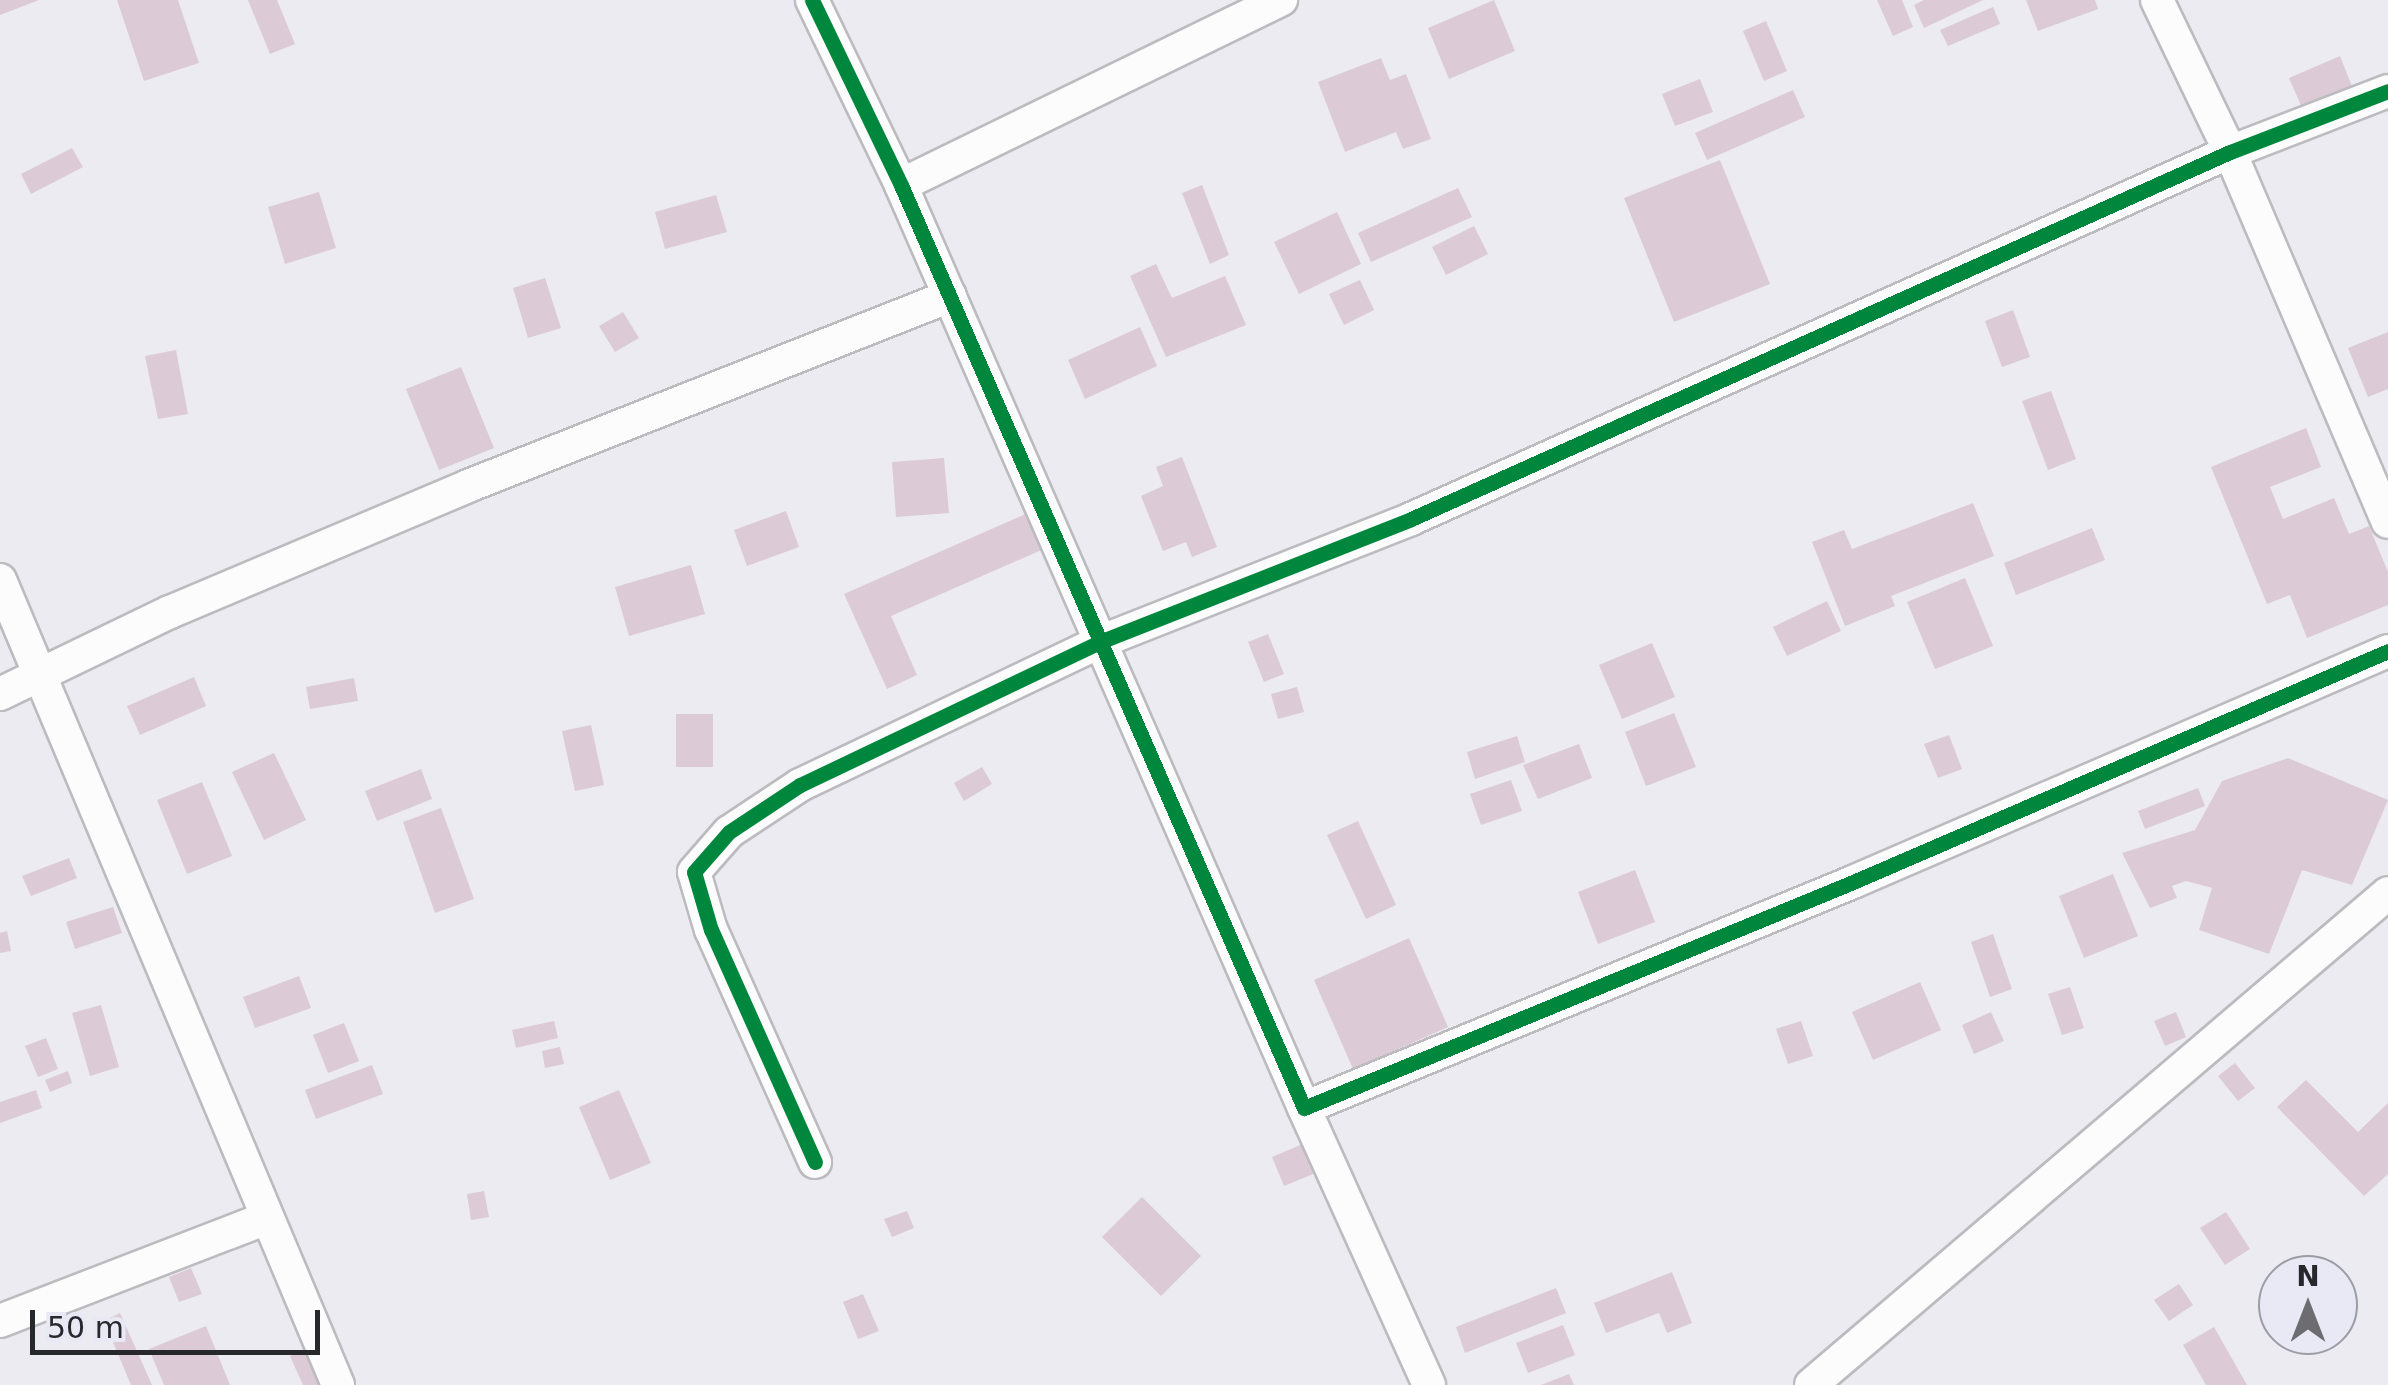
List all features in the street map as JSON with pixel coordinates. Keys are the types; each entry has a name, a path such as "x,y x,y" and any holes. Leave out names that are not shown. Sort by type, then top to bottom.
{"street":[{"path":"812,0 901,185 1304,1108 1430,1385"},
{"path":"901,185 1280,0"},
{"path":"2157,0 2230,152 2388,522"},
{"path":"815,1162 711,930 694,872 730,832 800,785 1102,641 1411,519 2230,152 2388,91"},
{"path":"0,694 170,612 468,486 950,296"},
{"path":"0,580 338,1385"},
{"path":"1304,1108 1854,882 2388,651"},
{"path":"1811,1385 2388,893"},
{"path":"0,1322 266,1219"}],"building":[{"path":"0,0 39,0 0,15"},
{"path":"117,0 178,0 199,63 144,81"},
{"path":"248,0 277,0 295,44 270,54"},
{"path":"1494,0 1515,51 1449,79 1428,28"},
{"path":"1877,0 1902,0 1913,27 1893,36"},
{"path":"1924,0 1983,0 1924,28 1914,5"},
{"path":"2026,0 2095,0 2098,9 2038,31"},
{"path":"1993,7 2000,24 1948,46 1940,30"},
{"path":"1766,21 1787,71 1764,81 1743,31"},
{"path":"2340,56 2353,89 2303,110 2289,78"},
{"path":"1381,58 1390,80 1406,74 1431,139 1403,149 1396,132 1345,152 1318,82"},
{"path":"1700,79 1713,112 1675,126 1662,94"},
{"path":"1793,90 1805,117 1707,160 1695,133"},
{"path":"72,148 83,167 31,194 21,174"},
{"path":"1720,160 1770,284 1674,322 1624,198"},
{"path":"1202,185 1229,255 1210,264 1182,193"},
{"path":"1458,188 1472,217 1371,262 1358,233"},
{"path":"319,192 336,248 285,264 268,207"},
{"path":"716,195 727,232 665,249 655,212"},
{"path":"1337,212 1361,264 1299,294 1274,242"},
{"path":"1474,226 1488,254 1446,275 1432,247"},
{"path":"1156,264 1172,298 1225,276 1246,325 1166,357 1130,276"},
{"path":"545,278 561,328 528,338 513,288"},
{"path":"1360,280 1374,310 1344,325 1329,294"},
{"path":"2013,310 2030,357 2002,367 1985,321"},
{"path":"623,312 639,338 615,352 599,326"},
{"path":"1140,327 1157,366 1085,399 1068,360"},
{"path":"2388,332 2388,389 2368,397 2348,348"},
{"path":"176,350 188,414 158,419 145,356"},
{"path":"461,367 494,448 439,470 406,389"},
{"path":"2051,391 2076,459 2048,470 2022,401"},
{"path":"2306,428 2321,467 2270,487 2283,519 2334,498 2349,534 2369,526 2388,572 2388,605 2307,638 2290,595 2267,604 2211,467"},
{"path":"1182,457 1217,547 1192,557 1186,542 1163,551 1141,496 1163,486 1156,467"},
{"path":"944,458 949,513 896,517 892,462"},
{"path":"1973,503 1994,556 1891,596 1895,606 1845,626 1812,542 1844,530 1852,549"},
{"path":"786,511 799,547 747,566 734,530"},
{"path":"1030,512 1046,548 891,616 917,675 887,689 844,594"},
{"path":"2092,528 2105,560 2016,595 2004,563"},
{"path":"691,565 705,614 629,636 615,587"},
{"path":"1965,578 1993,646 1935,669 1907,602"},
{"path":"1827,601 1841,631 1787,656 1773,627"},
{"path":"1268,634 1284,674 1264,682 1248,642"},
{"path":"1652,643 1675,697 1622,719 1599,665"},
{"path":"194,677 206,706 140,735 127,706"},
{"path":"354,678 358,701 310,709 306,687"},
{"path":"1297,687 1304,712 1278,719 1271,694"},
{"path":"1674,713 1696,767 1646,786 1625,732"},
{"path":"676,714 713,714 713,767 676,767"},
{"path":"591,725 604,785 575,791 562,731"},
{"path":"1949,735 1962,769 1938,778 1924,744"},
{"path":"1517,736 1525,762 1475,779 1467,752"},
{"path":"1579,744 1592,778 1538,799 1523,765"},
{"path":"274,753 306,820 264,840 232,772"},
{"path":"2288,758 2388,800 2352,885 2302,870 2269,954 2199,930 2212,888 2186,881 2172,886 2177,898 2150,908 2122,853 2195,830 2222,781"},
{"path":"982,767 992,784 964,801 954,783"},
{"path":"421,769 432,799 377,821 365,791"},
{"path":"1511,780 1522,811 1481,825 1470,794"},
{"path":"202,782 232,856 187,874 157,800"},
{"path":"2198,788 2205,806 2145,829 2138,811"},
{"path":"441,808 474,899 435,913 403,822"},
{"path":"1358,821 1396,905 1366,919 1327,835"},
{"path":"69,858 77,878 31,896 22,876"},
{"path":"1635,870 1655,922 1598,944 1578,892"},
{"path":"2113,874 2138,936 2084,958 2059,896"},
{"path":"113,907 122,933 75,949 66,922"},
{"path":"7,931 11,951 0,953 0,933"},
{"path":"1993,934 2012,989 1990,997 1971,942"},
{"path":"1409,938 1448,1027 1353,1069 1314,980"},
{"path":"299,976 311,1008 255,1028 243,997"},
{"path":"1920,982 1941,1030 1873,1060 1852,1012"},
{"path":"2070,987 2084,1028 2062,1035 2048,994"},
{"path":"101,1005 119,1067 90,1076 72,1013"},
{"path":"1991,1012 2004,1041 1974,1054 1962,1025"},
{"path":"2176,1012 2186,1037 2165,1046 2154,1021"},
{"path":"554,1021 558,1038 516,1048 512,1030"},
{"path":"1801,1021 1813,1056 1788,1064 1776,1029"},
{"path":"344,1023 359,1061 328,1073 313,1035"},
{"path":"46,1038 58,1069 38,1077 25,1046"},
{"path":"560,1047 564,1064 545,1068 542,1051"},
{"path":"2235,1063 2255,1088 2238,1101 2218,1076"},
{"path":"372,1065 383,1094 316,1119 305,1090"},
{"path":"68,1071 72,1083 50,1092 45,1080"},
{"path":"2306,1080 2358,1132 2388,1103 2388,1174 2364,1196 2277,1107"},
{"path":"36,1090 42,1108 0,1123 0,1102"},
{"path":"619,1090 651,1163 610,1180 579,1107"},
{"path":"1305,1143 1318,1172 1284,1186 1272,1157"},
{"path":"484,1191 489,1217 471,1220 467,1194"},
{"path":"1142,1197 1201,1256 1161,1296 1102,1237"},
{"path":"907,1211 914,1228 892,1237 884,1219"},
{"path":"2226,1212 2250,1249 2225,1265 2200,1228"},
{"path":"191,1268 202,1294 179,1302 169,1277"},
{"path":"1672,1272 1692,1323 1667,1333 1659,1313 1606,1333 1594,1303"},
{"path":"2179,1284 2193,1305 2169,1321 2154,1300"},
{"path":"1556,1288 1566,1313 1465,1353 1456,1327"},
{"path":"863,1294 879,1331 858,1339 843,1302"},
{"path":"120,1313 152,1385 131,1385 104,1321"},
{"path":"1563,1325 1575,1355 1528,1373 1516,1343"},
{"path":"206,1326 230,1385 164,1385 149,1349"},
{"path":"2214,1327 2247,1385 2206,1385 2183,1345"},
{"path":"309,1348 325,1385 303,1385 290,1356"},
{"path":"1569,1374 1574,1385 1541,1385"}],"cycle path":[{"path":"812,0 901,185 1304,1108 1853,882 2388,651"},
{"path":"815,1162 711,930 694,872 729,832 800,785 1102,641 1411,519 2230,152 2388,91"}]}
